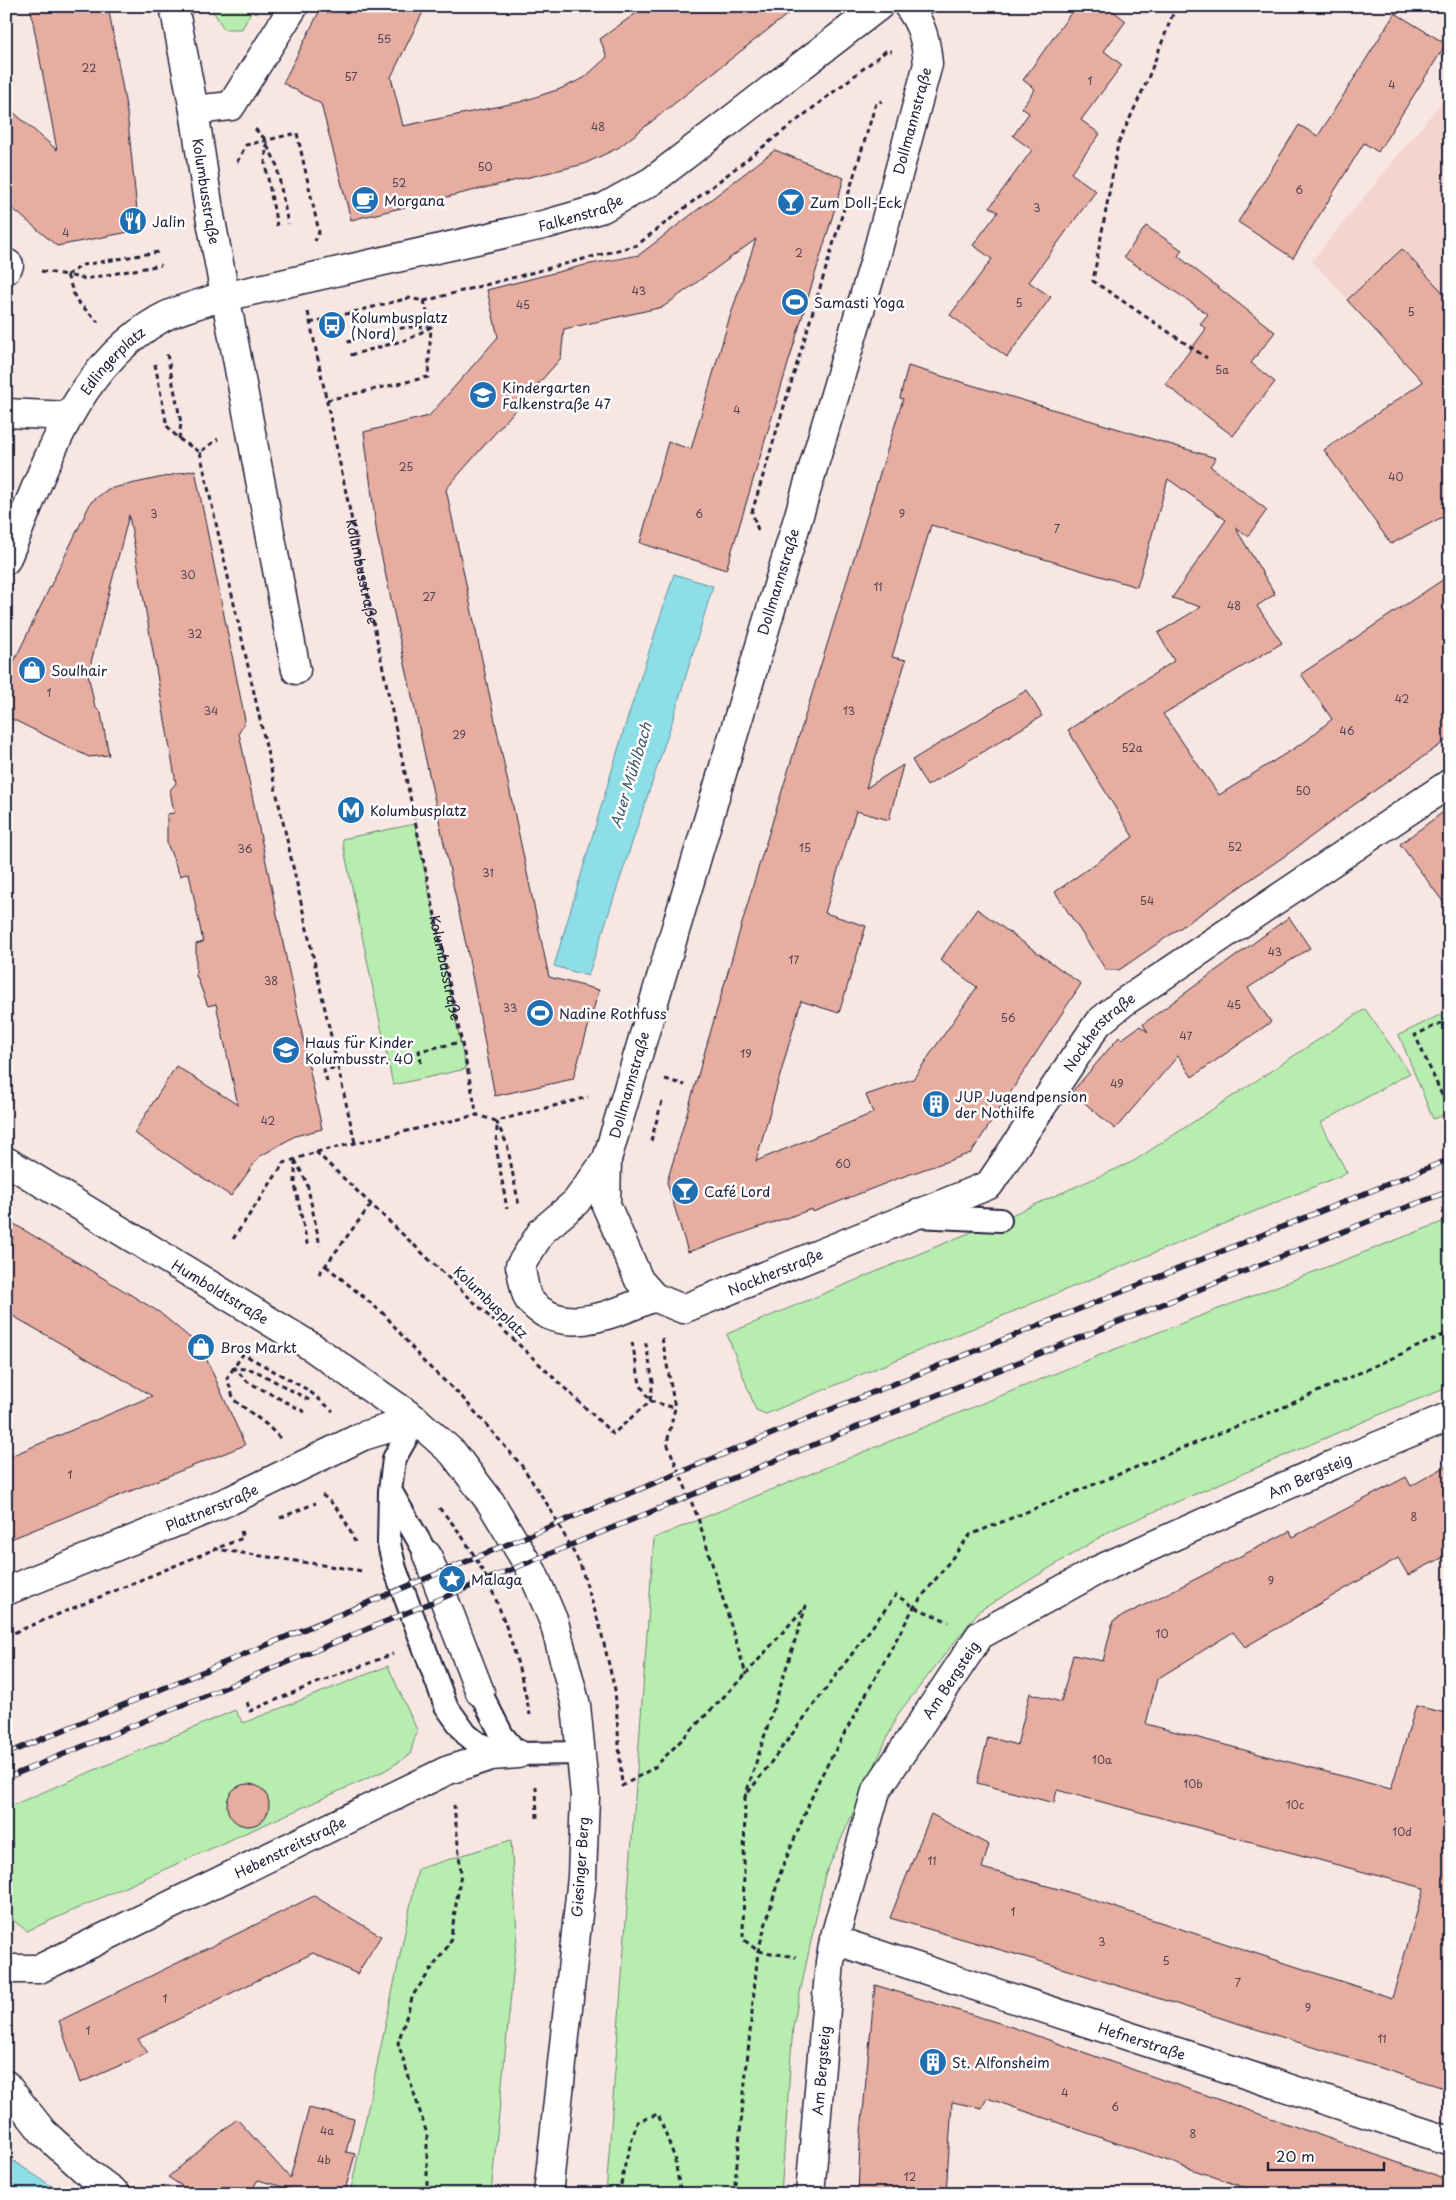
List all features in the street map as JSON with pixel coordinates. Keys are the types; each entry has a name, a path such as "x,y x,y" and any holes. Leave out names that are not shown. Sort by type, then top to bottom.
{"street":[{"name":"Kolumbusstraße","path":"174,6 194,110 225,297 296,670"},
{"path":"194,110 231,106 294,6"},
{"name":"Falkenstraße","path":"225,297 547,224 603,208 652,181 879,6"},
{"name":"Dollmannstraße","path":"607,1159 576,1202 542,1231 520,1266 528,1299 555,1319 583,1321 654,1298 639,1280 606,1205 607,1159 875,260 928,64 926,39 916,16 908,6"},
{"path":"6,263 9,265 6,270"},
{"name":"Edlingerplatz","path":"6,560 68,416 90,382 121,346 163,317 225,297"},
{"path":"6,413 68,416"},
{"name":"Nockherstraße","path":"654,1298 683,1309 989,1184 1098,1023 1124,1002 1450,783"},
{"name":"Humboldtstraße","path":"6,1161 312,1347 416,1420 454,1453 491,1503 520,1550"},
{"name":"Am Bergsteig","path":"810,2194 830,1962 834,1940 876,1792 980,1635 1096,1571 1332,1465 1450,1416"},
{"name":"Plattnerstraße","path":"6,1591 230,1500 363,1436 416,1420"},
{"name":"Giesinger Berg","path":"520,1550 554,1622 576,1704 585,1796 582,1877 548,2194"},
{"path":"427,1554 480,1692"},
{"name":"Hebenstreitstraße","path":"6,1969 39,1969 446,1771 491,1756 518,1754"},
{"name":"Hefnerstraße","path":"834,1940 1450,2141"},
{"path":"6,2085 43,2132 88,2173 116,2194"}],"lane":[{"path":"913,1216 1000,1220"},
{"path":"416,1420 394,1459 390,1491 389,1544 395,1570 446,1706 466,1734 477,1743 493,1749 518,1754"},
{"path":"390,1491 427,1554"},
{"path":"480,1692 502,1735 518,1754"},
{"name":"Hebenstreitstraße","path":"518,1754 581,1753"}],"path":[{"path":"1176,6 1147,81 1118,144 1093,281 1207,358"},
{"path":"310,322 409,298 424,301 637,245 886,50 899,52"},
{"path":"758,532 752,512 876,103 884,100"},
{"path":"288,224 276,162 267,143 298,133 319,232 300,280"},
{"path":"265,164 277,226"},
{"path":"67,275 83,265 158,252"},
{"path":"67,275 85,279 160,265"},
{"path":"67,275 76,300 121,346"},
{"name":"Kolumbusstraße","path":"300,280 476,1115"},
{"path":"326,400 428,377 431,327 424,301"},
{"path":"344,343 406,327 431,327"},
{"path":"346,356 409,339 431,327"},
{"path":"154,359 168,426 179,439 181,423 166,346"},
{"path":"200,452 355,1143"},
{"path":"1450,1019 1415,1035 1450,1113"},
{"path":"421,1063 419,1051 461,1042"},
{"path":"326,1082 324,1070 339,1067"},
{"path":"663,1088 664,1079 685,1085"},
{"path":"233,1239 284,1163 316,1152 476,1115 496,1121 587,1098 590,1090"},
{"path":"648,1150 662,1106 662,1097"},
{"path":"496,1121 496,1146 507,1209"},
{"path":"497,1127 507,1144 519,1207"},
{"name":"Kolumbusplatz","path":"316,1152 372,1203 613,1434 650,1401"},
{"path":"295,1160 307,1183 320,1246"},
{"path":"295,1160 295,1185 308,1248"},
{"path":"319,1274 372,1203"},
{"path":"326,1266 385,1315 423,1361 462,1397 522,1466 549,1506 580,1564 600,1627 615,1690 622,1786 655,1768 746,1674 806,1606 745,1797 743,1939 758,1951"},
{"path":"654,1298 675,1408 667,1443 698,1518 746,1674"},
{"path":"644,1337 653,1382 650,1401"},
{"path":"631,1340 640,1384 650,1401 675,1408"},
{"path":"243,1354 228,1378 234,1400 267,1425 286,1444"},
{"path":"234,1368 254,1370 311,1401"},
{"path":"234,1368 248,1382 305,1412"},
{"path":"317,1491 332,1501 343,1516 358,1548"},
{"path":"6,1636 243,1538 230,1500"},
{"path":"273,1520 316,1503"},
{"path":"436,1504 456,1526 494,1599"},
{"path":"215,1549 370,1572"},
{"path":"745,1797 896,1596 914,1607 980,1635"},
{"path":"248,1702 250,1711 396,1653"},
{"path":"426,2194 428,2176 426,2134 398,2043 413,1995 450,1943 461,1873 454,1797"},
{"path":"619,2194 637,2122 658,2114 674,2156 680,2194"}],"shaded area":[{"path":"1450,92 1450,409 1312,261"}],"green space":[{"path":"210,6 254,6 242,29 224,29"},
{"path":"415,824 466,1069 393,1085 342,839"},
{"path":"1365,1009 1410,1073 1321,1123 1347,1173 766,1414 756,1410 727,1334 1000,1220 1134,1161"},
{"path":"1450,1010 1450,1113 1433,1119 1399,1035"},
{"path":"1450,1219 1450,1387 1395,1408 1112,1530 979,1611 898,1714 825,1875 793,2026 781,2194 606,2194 654,1538 1100,1355"},
{"path":"388,1666 417,1730 410,1755 384,1771 27,1931 6,1915 6,1808 235,1710 243,1723"},
{"path":"511,1840 517,1934 491,2194 350,2194 418,1869"}],"water":[{"name":"Auer Mühlbach","path":"674,574 713,586 672,722 588,976 554,966 625,726"},
{"path":"12,2160 62,2193 6,2194 6,2163"}],"building":[{"path":"30,6 108,6 127,112 139,230 57,246 6,203 6,106 57,150"},
{"path":"322,6 426,6 391,77 403,126 520,102 560,89 584,78 607,57 600,39 646,6 798,6 618,148 584,164 351,220 321,104 283,83"},
{"path":"1076,6 1107,6 1126,21 1104,51 1122,65 1081,120 1100,134 1071,173 1096,191 1029,282 1051,297 1007,357 950,315 992,259 973,245 998,212 990,207 1032,150 1013,136 1029,113 1022,108 1035,89 1023,80"},
{"path":"1395,13 1446,44 1378,152 1364,143 1293,258 1238,222 1299,125 1318,136"},
{"path":"775,150 844,178 726,570 640,543 668,442 691,449 728,323 756,239 663,307 564,329 561,358 446,489 549,977 599,990 573,1079 495,1096 467,949 377,535 364,432 429,416 498,337 487,290 585,265 639,255"},
{"path":"1146,226 1182,250 1178,256 1275,332 1251,363 1275,382 1233,436 1165,384 1206,329 1200,324 1208,314 1124,257"},
{"path":"1402,249 1450,300 1450,513 1391,544 1324,450 1423,382 1347,300"},
{"path":"908,366 1216,458 1210,466 1267,510 1248,536 1235,527 1275,594 1257,606 1282,643 1163,714 1219,795 1306,741 1332,719 1301,674 1450,575 1450,738 1289,853 1119,970 1106,970 1055,892 1133,837 1068,730 1174,661 1158,633 1201,607 1172,598 1226,520 1168,479 1137,587 931,525 892,657 906,660 866,788 903,765 889,820 856,811 825,913 866,926 839,1013 801,1001 756,1161 873,1113 866,1095 913,1079 977,987 940,960 977,909 1081,984 971,1153 899,1178 813,1212 812,1209 688,1252 667,1182 756,875 903,399 900,398"},
{"path":"195,470 245,720 239,733 322,1129 295,1136 259,1157 231,1196 134,1133 176,1066 238,1105 216,1004 208,1006 196,975 196,944 203,942 189,873 180,876 167,843 167,814 174,813 170,790 176,783 129,515 88,674 95,707 101,713 109,755 89,757 6,716 6,678 91,502 108,489"},
{"path":"1027,690 1042,716 927,786 912,760"},
{"path":"1450,807 1450,911 1400,844"},
{"path":"1289,917 1310,948 1248,988 1271,1022 1192,1077 1178,1056 1115,1129 1072,1092 1119,1037 1122,1039 1140,1026 1148,1032 1143,1024"},
{"path":"6,1219 159,1312 201,1347 245,1445 6,1541 6,1458 152,1396 6,1312"},
{"path":"1450,1464 1450,1554 1408,1575 1398,1558 1245,1647 1233,1632 1157,1679 1146,1724 1391,1789 1416,1706 1450,1714 1450,2069 1444,2088 1039,1961 890,1918 931,1814 989,1845 982,1868 1062,1890 1392,1998 1424,1888 1057,1790 1054,1803 977,1783 988,1737 1017,1745 1030,1693 1061,1702 1073,1655 1103,1661 1113,1621 1290,1531 1293,1537 1406,1477 1411,1486"},
{"path":"248,1784 263,1790 269,1805 263,1820 248,1826 233,1820 227,1805 233,1790"},
{"path":"314,1896 381,1936 357,1974 313,1953 138,2039 148,2053 80,2083 59,2021"},
{"path":"875,1985 1009,2026 1450,2181 1450,2194 1263,2194 987,2098 982,2108 952,2102 946,2194 858,2194 860,2143"},
{"path":"309,2108 354,2119 346,2152 355,2154 344,2194 308,2194 258,2180 249,2194 194,2194 168,2177 237,2119 290,2178"}],"railway":[{"path":"6,1754 817,1415 1450,1159"},
{"path":"6,1778 835,1436 1367,1222 1450,1191"}],"place":[{"name":"Morgana","path":"365,200"},
{"name":"Zum Doll-Eck","path":"791,202"},
{"name":"Jalin","path":"133,221"},
{"name":"Samasti Yoga","path":"795,302"},
{"name":"Kolumbusplatz (Nord)","path":"332,325"},
{"name":"Kindergarten Falkenstraße 47","path":"483,395"},
{"name":"Soulhair","path":"32,670"},
{"name":"Kolumbusplatz","path":"351,810"},
{"name":"Nadine Rothfuss","path":"540,1013"},
{"name":"Haus für Kinder Kolumbusstr. 40","path":"286,1050"},
{"name":"JUP Jugendpension der Nothilfe","path":"936,1104"},
{"name":"Café Lord","path":"685,1191"},
{"name":"Bros Markt","path":"201,1347"},
{"name":"Malaga","path":"452,1579"},
{"name":"St. Alfonsheim","path":"933,2062"}]}
